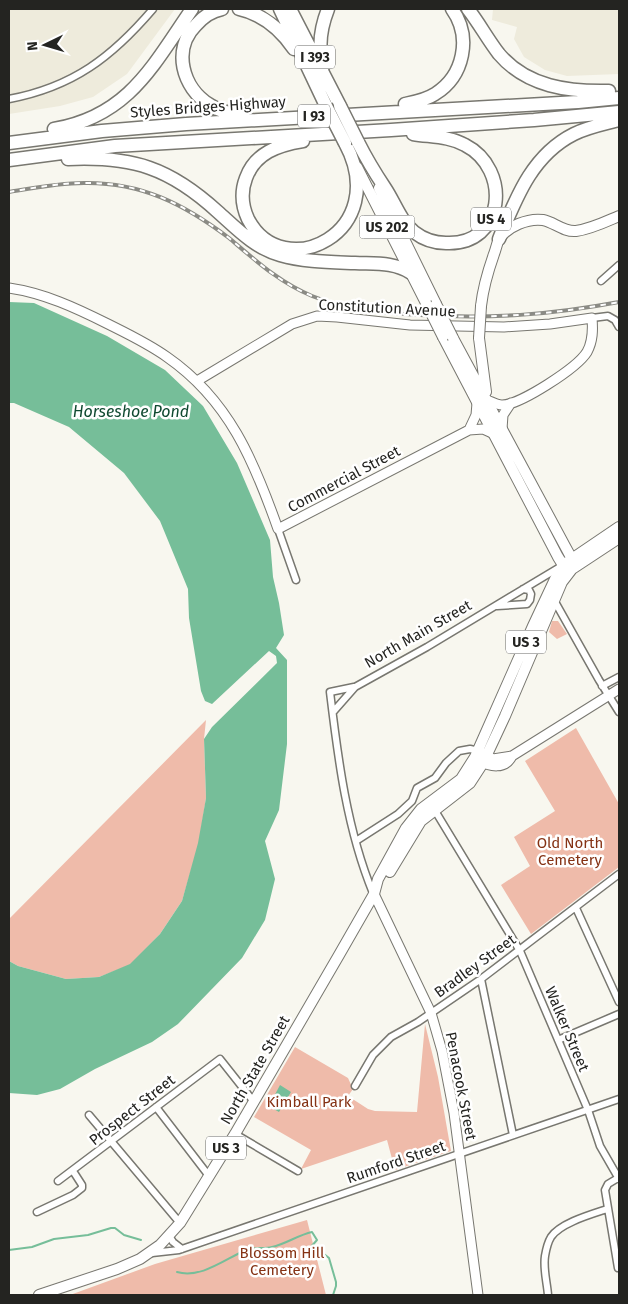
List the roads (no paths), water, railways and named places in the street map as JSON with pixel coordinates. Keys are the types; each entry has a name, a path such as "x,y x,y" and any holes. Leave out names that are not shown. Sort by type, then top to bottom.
{"highway":[{"path":"9,136 68,126 92,118 109,109 129,94 147,75 192,9"},
{"path":"222,9 211,12 200,19 188,34 182,52 182,64 191,87 199,97 221,111 273,118"},
{"path":"239,9 259,16 274,27 287,40 308,68"},
{"name":"I 393","path":"280,9 326,106 372,171"},
{"name":"I 393","path":"290,9 340,106 352,142"},
{"path":"328,9 321,28 320,38 321,54 328,74 328,84"},
{"path":"371,112 422,101 433,96 452,79 462,56 463,38 461,26 452,9"},
{"path":"468,9 499,53 512,66 529,77 567,90 619,91"},
{"name":"Styles Bridges Highway","path":"9,143 102,130 619,98"},
{"name":"I 93","path":"9,160 115,146 352,142 391,130 619,112"},
{"path":"499,239 529,174 550,150 576,133 619,120"},
{"name":"US 4","path":"372,171 404,222 414,232 429,240 447,244 466,241 481,232 492,216 496,205 496,187 490,170 477,152 451,139 391,130"},
{"path":"334,138 352,142 357,182 356,197 348,220 335,235 325,242 310,247 291,248 269,240 254,228 244,210 242,194 248,171 258,158 272,149 283,145 334,138"},
{"path":"9,165 84,158 134,163 164,173 196,192 243,235 271,252 295,259 313,261 398,266 411,273"}],"main road":[{"name":"US 202","path":"352,142 411,273 431,303"},
{"name":"US 202","path":"372,171 448,338 569,564"},
{"path":"482,401 479,338 480,306 499,239 510,228 520,223 545,220 575,231 619,216"},
{"name":"North Main Street","path":"569,564 619,527"},
{"name":"North Main Street","path":"569,564 619,538"},
{"name":"US 3","path":"481,757 569,564"},
{"name":"US 3","path":"481,757 554,579 569,564"},
{"name":"North State Street","path":"374,894 381,888 421,821 470,782 481,757"},
{"name":"North State Street","path":"39,1295 117,1269 148,1253 169,1236 180,1223 254,1102 374,894 378,879 412,818 461,779 481,757"}],"street":[{"path":"9,99 48,89 91,68 126,39 153,9"},
{"path":"601,281 619,265"},
{"name":"Commercial Street","path":"9,288 50,298 91,315 157,350 197,381 213,398 240,437 262,485 278,529 469,430"},
{"name":"Constitution Avenue","path":"197,381 292,324 317,316 337,316 410,325 504,327 550,324 592,318"},
{"path":"469,430 482,401 502,405 511,404 552,382 579,362 591,343 592,318 608,316 615,320 619,327"},
{"path":"469,430 498,431 503,415 511,404"},
{"path":"278,529 296,580"},
{"name":"North Main Street","path":"333,712 330,692 355,687 569,564"},
{"name":"North Main Street","path":"496,606 526,604 530,600 531,594 529,590 523,589"},
{"path":"554,600 602,686 619,712"},
{"path":"602,686 619,677"},
{"name":"North Main Street","path":"333,712 355,687"},
{"path":"356,841 398,814 412,801 417,788 436,778 446,763 459,751 464,750 481,757 489,766 504,765 509,762 512,756 619,689"},
{"path":"333,712 345,795 356,841 374,894"},
{"name":"Walker Street","path":"434,809 520,950 588,1110 600,1146 619,1178 608,1184 605,1190 618,1268"},
{"name":"Bradley Street","path":"355,1086 373,1055 387,1040 481,979 619,874"},
{"name":"Penacook Street","path":"374,894 431,1013 442,1051 448,1078 478,1295"},
{"path":"576,908 619,1002"},
{"path":"481,979 513,1135"},
{"path":"558,1040 619,1014"},
{"name":"Prospect Street","path":"58,1181 220,1060 254,1102"},
{"name":"Rumford Street","path":"148,1253 182,1248 619,1099"},
{"path":"156,1108 208,1176"},
{"path":"89,1115 180,1223"},
{"path":"235,1134 298,1171"},
{"path":"36,1212 73,1195 82,1188 73,1171"},
{"path":"548,1295 545,1256 551,1236 570,1223 607,1210"},
{"path":"169,1236 173,1242 182,1248"}],"water":[{"name":"Horseshoe Pond","path":"9,302 34,303 107,336 165,370 203,406 237,463 270,540 273,577 284,635 276,648 287,660 287,744 279,810 265,841 275,879 265,920 242,958 178,1024 152,1042 95,1069 60,1089 37,1095 9,1093 9,961 18,966 66,979 99,977 130,964 160,934 182,901 198,843 206,798 204,739 212,727 277,663 276,656 269,651 212,704 205,701 201,691 189,618 188,589 160,521 124,473 69,427 14,403 9,403"},
{"path":"280,1085 291,1092 279,1112 270,1107 270,1104"}],"waterway":[{"path":"9,1250 32,1247 54,1239 88,1235 111,1228 115,1228 124,1235 141,1240"},
{"path":"177,1272 195,1273 213,1267 246,1250 277,1246 312,1232 317,1240 310,1248 329,1258 336,1282 333,1295"}],"railway":[{"path":"9,192 84,183 124,186 161,197 212,226 289,285 325,301 352,308 420,315 496,316 544,313 619,302"}],"park label":[{"name":"Old North Cemetery","path":"570,852"},
{"name":"Kimball Park","path":"309,1102"},
{"name":"Blossom Hill Cemetery","path":"282,1262"}]}
